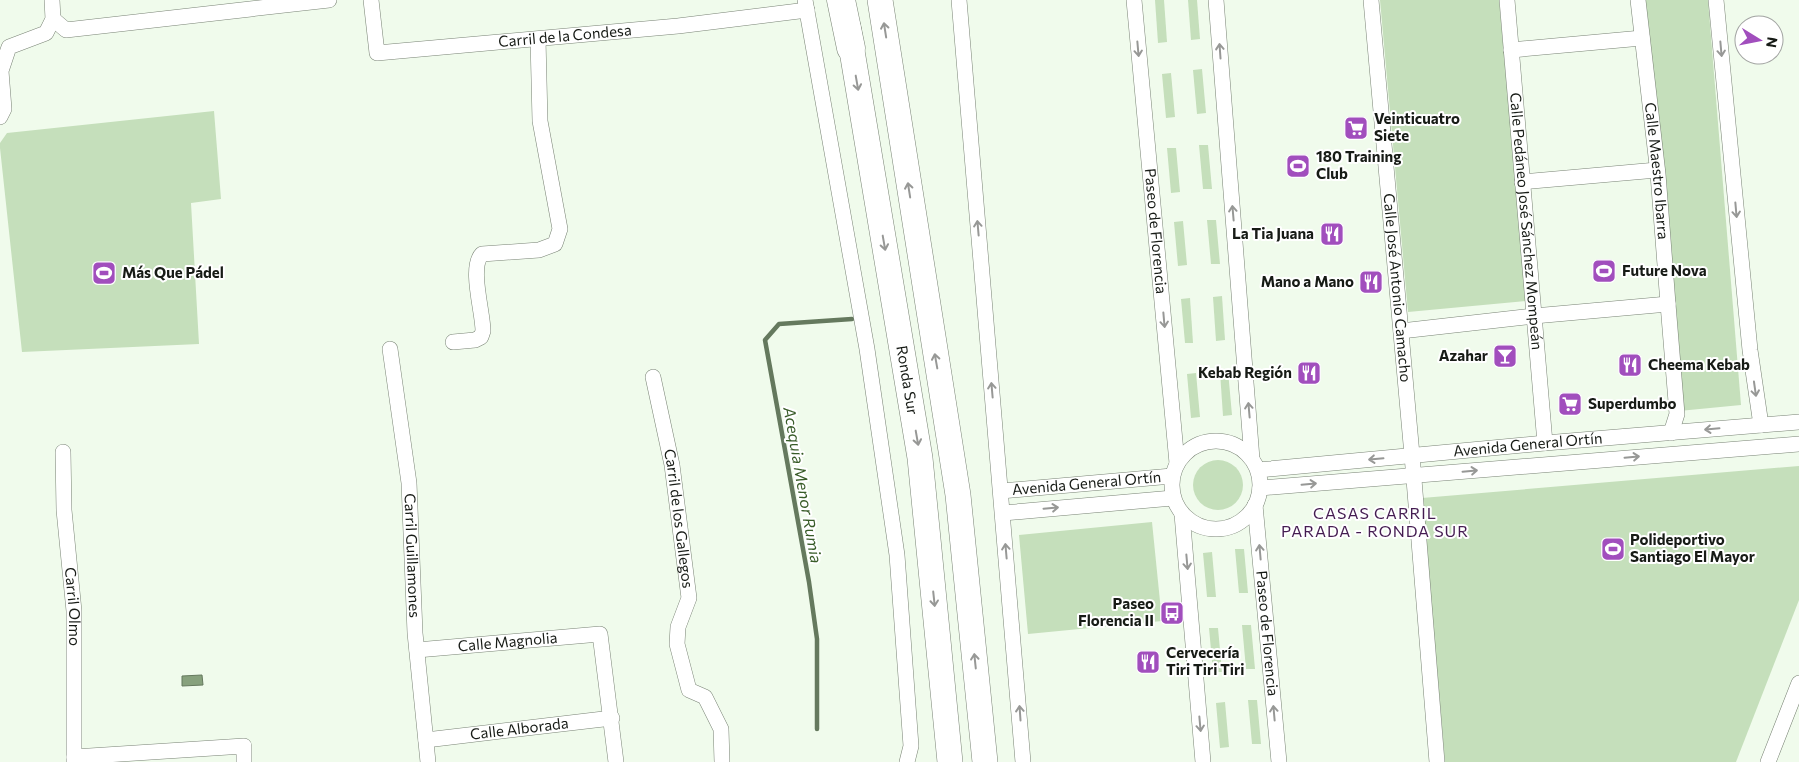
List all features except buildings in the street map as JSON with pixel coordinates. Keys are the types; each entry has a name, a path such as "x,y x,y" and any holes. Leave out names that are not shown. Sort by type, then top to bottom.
{"highway":[{"path":"842,0 851,48"}],"main road":[{"path":"880,0 958,495 985,762"},
{"name":"Ronda Sur","path":"851,48 920,458 950,762"}],"street":[{"path":"0,117 4,109 1,71 9,47 46,33 53,20 52,0"},
{"path":"53,20 66,30 329,0"},
{"name":"Carril de la Condesa","path":"371,0 377,53 678,26 806,5"},
{"path":"959,0 1023,762"},
{"name":"Paseo de Florencia","path":"1134,0 1174,470"},
{"path":"1216,0 1255,464 1260,488 1255,505 1242,520 1225,528 1206,528 1189,520 1182,514 1173,498 1174,470 1190,448 1208,441 1218,440 1237,445 1255,464"},
{"name":"Calle José Antonio Camacho","path":"1371,0 1414,475"},
{"name":"Calle Pedáneo José Sánchez Mompeán","path":"1507,0 1544,443"},
{"name":"Calle Maestro Ibarra","path":"1638,0 1657,170 1677,414 1671,433"},
{"path":"1716,0 1747,324 1760,425"},
{"path":"806,5 867,348 897,555 911,746 907,762"},
{"path":"1511,50 1642,38"},
{"path":"453,342 475,340 481,337 483,331 476,271 482,254 539,250 555,244 558,236 560,228 540,121 538,39"},
{"path":"1522,182 1657,170"},
{"path":"1401,331 1534,316 1668,304"},
{"name":"Carril Guillamones","path":"390,349 409,483 417,650 428,762"},
{"name":"Carril de los Gallegos","path":"652,377 672,465 689,598 678,626 677,644 689,690 705,696 721,729 722,762"},
{"name":"Avenida General Ortín","path":"1255,464 1412,455 1799,422"},
{"name":"Avenida General Ortín","path":"1260,488 1799,444"},
{"name":"Carril Olmo","path":"64,452 64,510 74,610 74,760"},
{"name":"Avenida General Ortín","path":"1001,491 1174,470"},
{"path":"1414,475 1437,762"},
{"name":"Avenida General Ortín","path":"1003,513 1173,498"},
{"name":"Paseo de Florencia","path":"1255,505 1279,762"},
{"path":"1182,514 1203,762"},
{"name":"Calle Magnolia","path":"417,650 600,634 612,718"},
{"path":"1768,762 1793,712 1799,683"},
{"path":"612,718 616,762"},
{"name":"Calle Alborada","path":"426,740 612,718"},
{"path":"74,760 244,746 244,762"}],"shaded area":[{"path":"1155,0 1164,0 1167,42 1158,43"},
{"path":"1188,0 1197,0 1200,39 1191,40"},
{"path":"1380,0 1499,0 1527,301 1408,312"},
{"path":"1632,0 1708,0 1741,405 1679,411"},
{"path":"1202,69 1206,113 1197,114 1193,70"},
{"path":"1171,73 1175,117 1166,118 1162,74"},
{"name":"Más Que Pádel","path":"214,111 221,199 191,203 199,344 22,352 0,148 0,143 7,133"},
{"path":"1199,145 1208,145 1212,189 1203,189"},
{"path":"1167,148 1176,148 1180,192 1171,193"},
{"path":"1207,220 1216,220 1220,264 1211,264"},
{"path":"1183,221 1187,265 1178,266 1174,222"},
{"path":"1222,296 1225,340 1216,341 1213,297"},
{"path":"1190,298 1193,343 1185,343 1181,299"},
{"path":"1228,371 1232,415 1223,416 1220,372"},
{"path":"1196,373 1200,417 1191,418 1187,374"},
{"path":"1218,460 1227,462 1238,471 1243,485 1241,494 1232,505 1218,510 1209,508 1198,499 1193,485 1195,476 1204,465"},
{"name":"Polideportivo Santiago El Mayor","path":"1799,466 1799,600 1736,762 1445,762 1422,498"},
{"path":"1152,522 1162,621 1028,634 1019,535"},
{"path":"1235,549 1244,549 1248,593 1239,593"},
{"path":"1212,552 1216,597 1207,597 1203,553"},
{"path":"1242,625 1251,625 1255,669 1246,669"},
{"path":"1209,628 1218,628 1222,672 1213,672"},
{"path":"202,675 203,685 182,686 182,676"},
{"path":"1248,700 1257,700 1261,744 1252,744"},
{"path":"1225,702 1229,747 1220,748 1216,703"}],"waterway":[{"name":"Acequia Menor Rumia","path":"817,729 817,639 809,582 765,340 779,324 852,319"}],"place":[{"name":"Veinticuatro Siete","path":"1356,128"},
{"name":"180 Training Club","path":"1298,166"},
{"name":"La Tia Juana","path":"1332,234"},
{"name":"Future Nova","path":"1604,271"},
{"name":"Más Que Pádel","path":"104,273"},
{"name":"Mano a Mano","path":"1371,282"},
{"name":"Azahar","path":"1505,356"},
{"name":"Cheema Kebab","path":"1630,365"},
{"name":"Kebab Región","path":"1309,373"},
{"name":"Superdumbo","path":"1570,404"},
{"name":"Polideportivo Santiago El Mayor","path":"1613,549"},
{"name":"Paseo Florencia II","path":"1172,613"},
{"name":"Cervecería Tiri Tiri Tiri","path":"1148,662"}],"district":[{"name":"CASAS CARRIL PARADA - RONDA SUR","path":"1375,522"}]}
